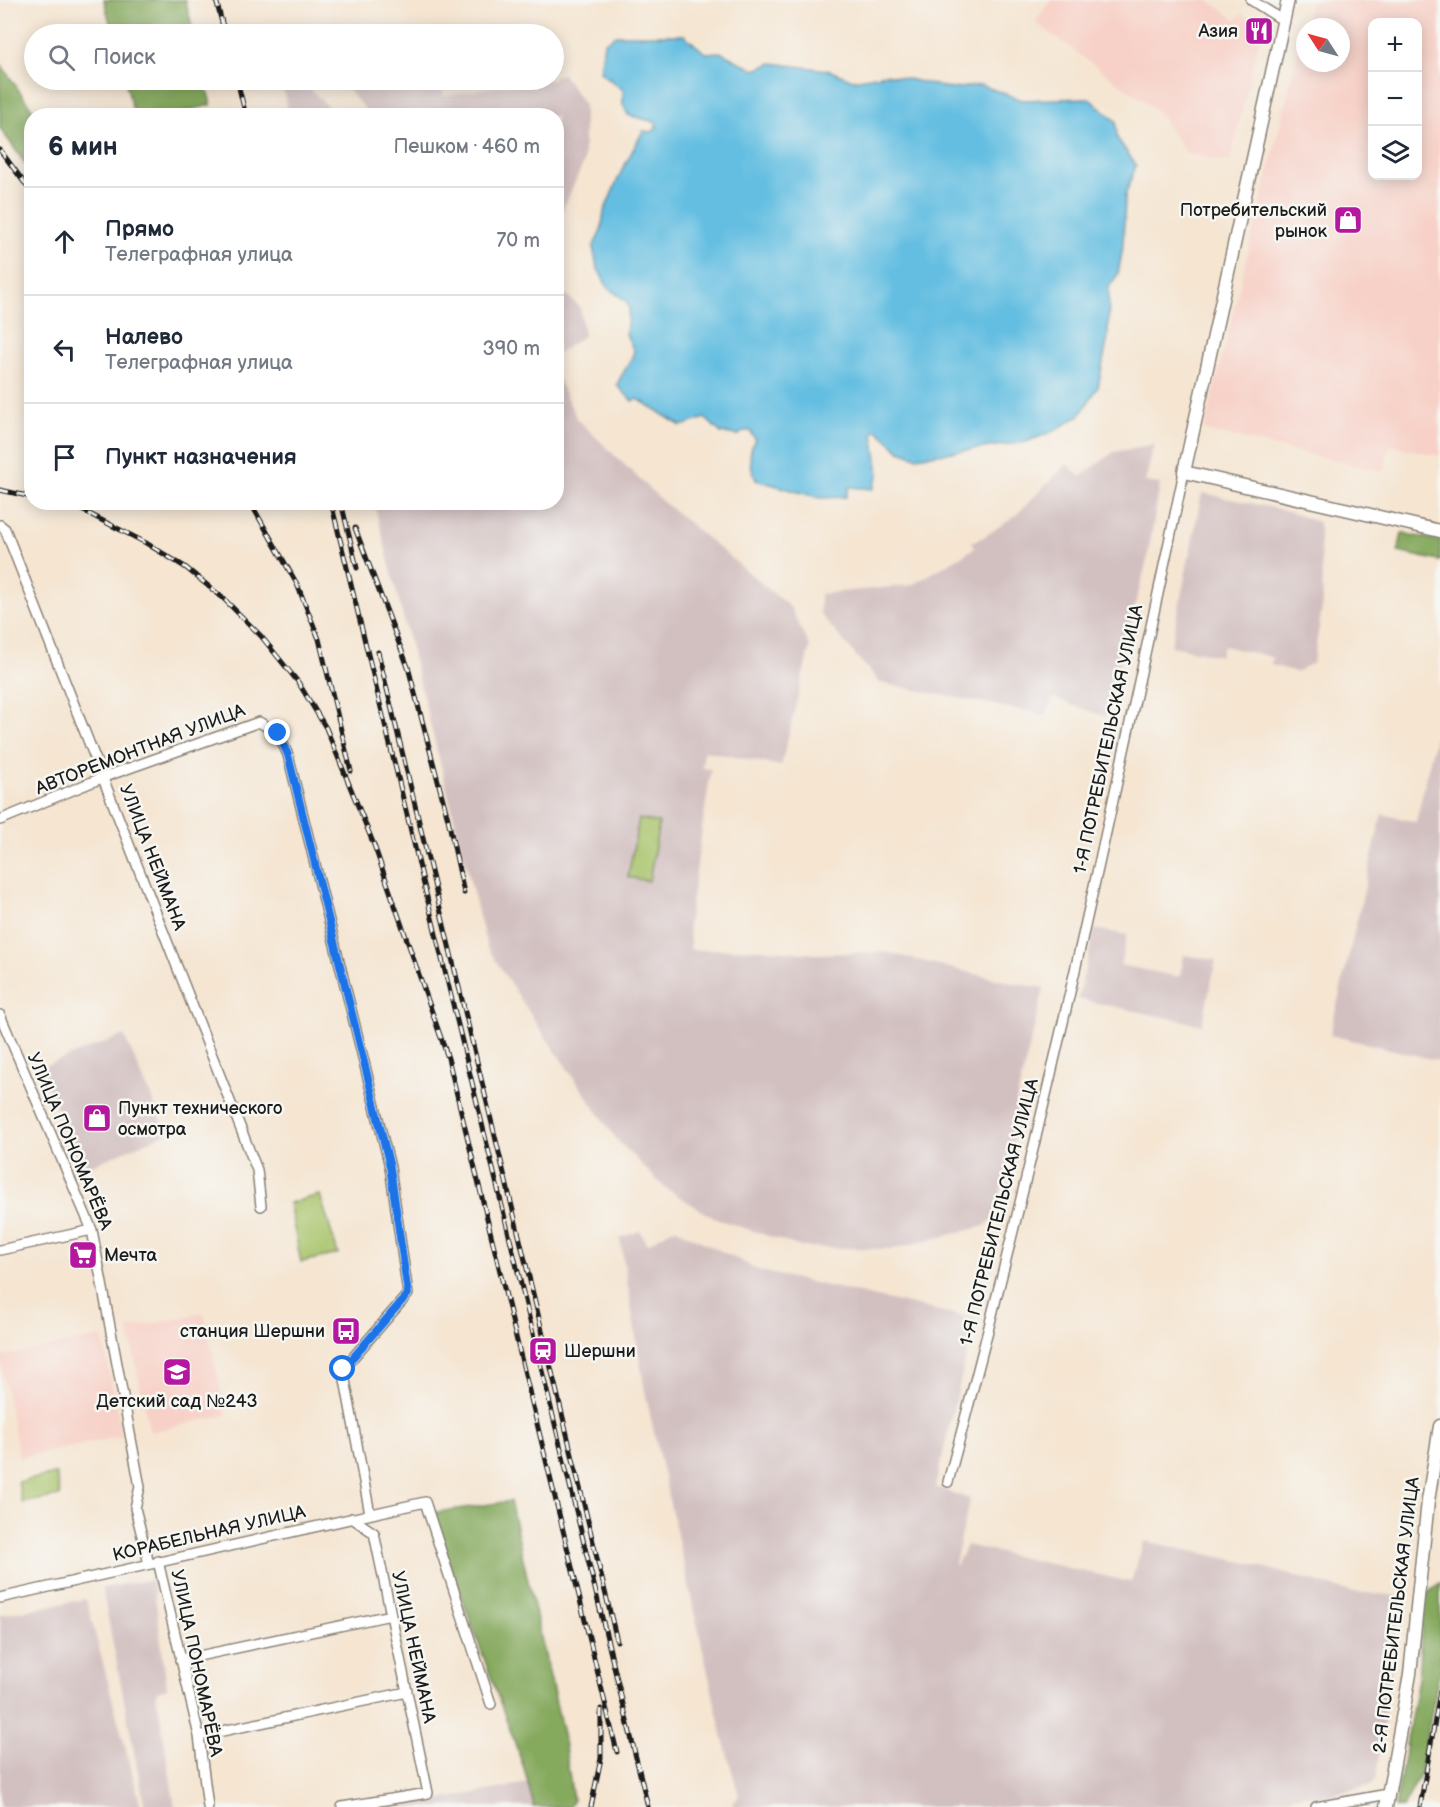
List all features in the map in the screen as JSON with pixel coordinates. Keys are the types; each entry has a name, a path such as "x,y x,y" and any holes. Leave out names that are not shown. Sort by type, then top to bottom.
{"street":[{"path":"1251,0 1284,21"},
{"name":"1-Я ПОТРЕБИТЕЛЬСКАЯ УЛИЦА","path":"948,1482 987,1339 1042,1114 1288,0"},
{"path":"1184,472 1440,531"},
{"name":"УЛИЦА НЕЙМАНА","path":"0,525 4,529 104,777 257,1170 261,1206"},
{"name":"АВТОРЕМОНТНАЯ УЛИЦА","path":"0,820 104,777 259,722 278,733 288,755 390,1167 407,1283 408,1294 343,1369 370,1514"},
{"name":"УЛИЦА ПОНОМАРЁВА","path":"0,1015 92,1230 140,1487 135,1508 180,1659 199,1736 208,1807"},
{"path":"0,1250 92,1230"},
{"name":"2-Я ПОТРЕБИТЕЛЬСКАЯ УЛИЦА","path":"1387,1801 1410,1674 1428,1501 1440,1426"},
{"name":"КОРАБЕЛЬНАЯ УЛИЦА","path":"0,1598 425,1502 491,1704"},
{"name":"УЛИЦА НЕЙМАНА","path":"342,1807 428,1793 374,1533 352,1518"},
{"path":"180,1659 391,1615"},
{"path":"199,1736 407,1692"},
{"path":"1316,1807 1387,1801"}],"shaded area":[{"path":"1051,0 1208,0 1236,20 1242,13 1262,27 1230,162 1186,153 1156,110 1035,22"},
{"name":"Потребительский рынок","path":"1311,0 1440,0 1440,456 1390,445 1384,472 1204,430 1296,60 1296,72 1350,72 1350,18 1307,18"},
{"path":"564,75 584,105 584,162 564,206 564,108 364,108 348,90 442,90 444,96 477,90 564,90"},
{"path":"283,90 312,90 329,108 287,108"},
{"path":"564,293 580,307 584,336 564,349"},
{"path":"564,392 577,419 661,500 790,607 810,646 781,766 704,751 702,768 711,769 688,925 691,950 761,949 816,954 885,952 1013,983 1044,988 1016,1101 1019,1119 994,1217 985,1226 893,1249 801,1247 714,1218 664,1187 617,1140 540,1029 487,947 376,510 564,510"},
{"path":"1154,444 1145,482 1160,484 1147,560 1106,717 1053,698 1046,715 880,683 820,614 820,594 912,585 975,548 971,542 984,537 1016,515 1067,464 1080,477 1114,452"},
{"path":"1202,493 1279,509 1319,522 1323,602 1313,663 1296,672 1271,665 1272,657 1223,646 1220,656 1171,646"},
{"path":"1440,716 1440,1061 1330,1035 1382,814 1416,822"},
{"path":"1095,929 1127,935 1120,965 1180,977 1184,955 1216,960 1202,1025 1078,999"},
{"path":"124,1035 167,1133 83,1169 39,1068"},
{"path":"675,1228 761,1271 975,1319 935,1487 970,1499 953,1572 966,1545 1131,1582 1144,1541 1248,1563 1352,1592 1401,1596 1376,1779 1372,1785 1320,1797 1306,1795 1218,1807 730,1807 739,1796 722,1735 645,1392 620,1238 640,1231 647,1244"},
{"name":"Детский сад №243","path":"204,1313 226,1415 150,1432 128,1329"},
{"path":"102,1336 123,1436 19,1458 0,1357"},
{"path":"153,1579 167,1688 156,1692 175,1807 145,1807 102,1588"},
{"path":"86,1599 141,1807 0,1807 0,1615"},
{"path":"528,1783 534,1807 398,1807 455,1797"}],"green space":[{"path":"104,0 185,0 191,24 110,24"},
{"path":"0,63 31,108 24,108 24,162 0,128"},
{"path":"128,90 207,90 211,105 198,108 132,108"},
{"path":"1402,533 1440,541 1440,561 1398,552"},
{"path":"639,819 659,823 649,881 628,877"},
{"path":"320,1195 338,1254 301,1262 289,1203"},
{"path":"56,1474 60,1496 22,1503 18,1482"},
{"path":"510,1501 563,1734 573,1800 569,1807 534,1807 524,1768 431,1513"},
{"path":"1440,1583 1440,1669 1419,1777 1403,1807 1395,1807 1418,1679 1424,1596"}],"water":[{"path":"616,35 684,35 705,53 720,52 755,70 772,63 828,70 853,80 886,74 952,89 981,85 1022,100 1088,98 1116,121 1117,138 1136,165 1125,196 1123,247 1118,274 1109,287 1108,337 1098,387 1080,415 1054,431 1026,442 916,457 900,451 877,430 873,433 879,473 873,489 849,487 846,497 820,498 756,480 750,460 755,439 750,431 744,431 739,435 721,433 705,418 681,426 638,399 632,401 617,385 634,351 626,334 629,308 626,301 608,288 597,267 593,247 601,231 604,212 620,174 643,131 652,132 657,127 655,122 628,115 623,104 623,90 600,72 604,43"}],"railway":[{"path":"216,0 222,24"},
{"path":"240,90 244,108"},
{"path":"0,150 24,182"},
{"path":"0,490 24,495"},
{"path":"82,510 146,543 185,567 223,598 261,636 298,682 326,728 374,845 448,1058 617,1752"},
{"path":"255,510 297,584 319,639 351,771"},
{"path":"333,510 648,1807"},
{"path":"343,510 357,568"},
{"path":"355,528 408,667 448,819 464,893"},
{"path":"378,652 617,1641"},
{"path":"1420,1807 1440,1691"},
{"path":"591,1807 601,1758 601,1709"}],"place":[{"name":"Азия","path":"1259,31"},
{"name":"Потребительский рынок","path":"1348,220"},
{"name":"Пункт технического осмотра","path":"97,1118"},
{"name":"Мечта","path":"83,1255"},
{"name":"станция Шершни","path":"346,1331"},
{"name":"Шершни","path":"543,1351"},
{"name":"Детский сад №243","path":"177,1372"}],"route":[{"path":"278,733 288,755 390,1167 408,1294 343,1369"}]}
